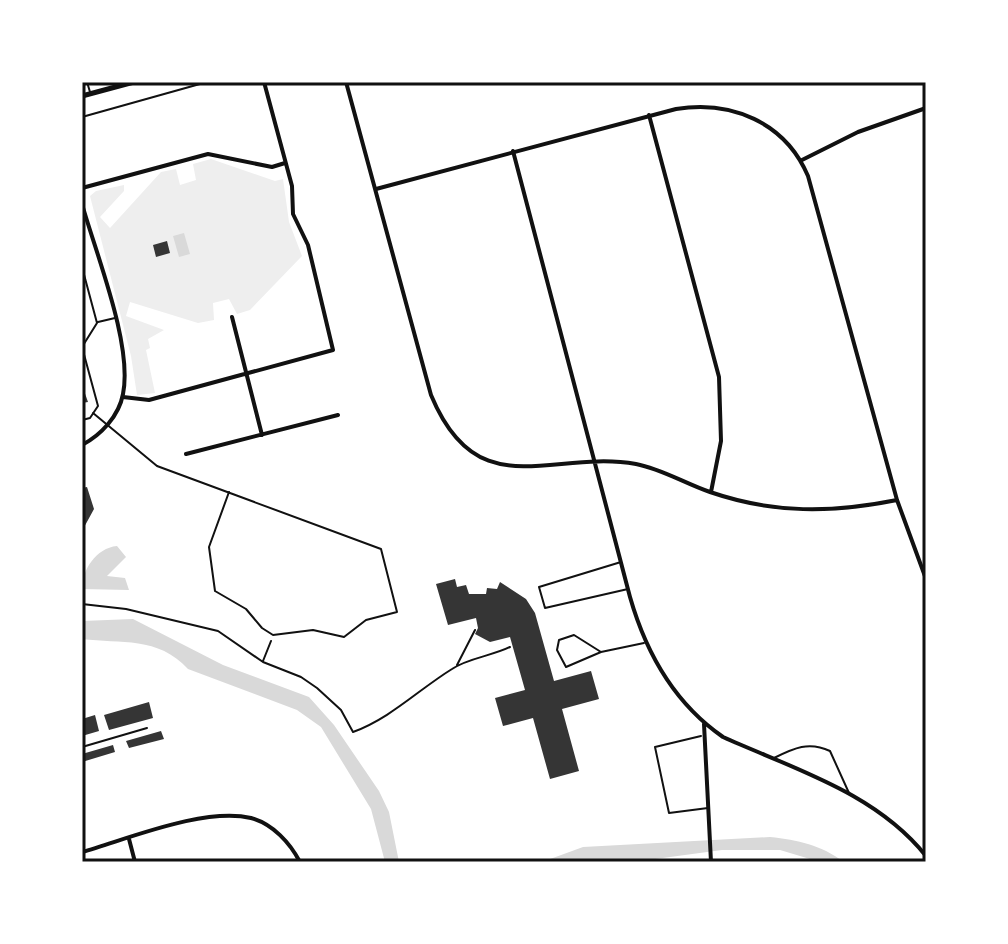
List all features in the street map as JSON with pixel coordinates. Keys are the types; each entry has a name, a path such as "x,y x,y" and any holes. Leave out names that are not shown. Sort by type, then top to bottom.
{"street":[{"path":"82,96 134,82"},
{"path":"123,397 149,400 333,350 308,245 293,214 292,186 264,82"},
{"path":"346,82 431,395 448,428 481,458 501,465 530,469 596,463 638,464 711,492 762,507 799,511 825,511 897,500"},
{"path":"376,189 649,115 698,105 739,110 762,122 802,160 820,212 897,500 926,579"},
{"path":"802,160 858,132 926,108"},
{"path":"649,115 719,377 721,441 711,492"},
{"path":"513,151 628,589 645,643 662,673 704,724 723,737 879,810 926,856"},
{"path":"82,188 208,154 272,167 285,163"},
{"path":"82,204 126,367 123,397 107,426 82,445"},
{"path":"232,317 262,435"},
{"path":"186,454 338,415"},
{"path":"704,724 711,862"},
{"path":"82,852 199,820 227,816 252,819 275,831 291,846 300,862"},
{"path":"129,839 135,862"}],"lane":[{"path":"87,82 90,94"},
{"path":"82,267 97,323"},
{"path":"82,420 98,406 82,347 97,323 115,318"},
{"path":"93,413 157,466 229,492 381,549 397,612 366,620 344,637 313,630 273,635 262,628 246,609 220,595 212,585 209,547 229,492"},
{"path":"622,562 539,587 545,608 628,589"},
{"path":"601,652 574,635 559,640 557,650 566,667 601,652 645,643"},
{"path":"82,747 147,728"},
{"path":"703,736 655,747 669,813 709,808"},
{"path":"771,759 800,746 817,745 835,758 849,794"},
{"path":"917,845 926,843"}],"path":[{"path":"82,117 207,82"},
{"path":"82,604 126,609 218,631 263,662 309,682 341,710 351,732 398,709 456,666 510,647"},
{"path":"456,666 475,630"},
{"path":"263,662 273,635"}],"shaded area":[{"path":"211,159 275,181 283,179 289,222 302,256 250,310 237,314 229,299 213,303 214,320 198,323 130,302 126,316 164,330 148,339 150,348 146,350 155,393 137,395 131,356 90,196 96,191 124,185 124,191 100,217 110,228 161,172 176,169 180,185 196,180 193,164"},
{"path":"184,233 190,254 179,257 173,236"},
{"path":"117,546 126,557 107,576 125,578 129,590 82,589 92,561 103,551"},
{"path":"133,619 223,665 309,697 334,725 379,791 389,812 399,862 385,862 371,809 321,727 297,710 188,669 176,658 152,646 82,639 82,621"},
{"path":"770,837 809,844 844,862 820,862 780,850 722,850 633,862 542,862 583,847"}],"building":[{"path":"167,241 170,253 156,257 153,245"},
{"path":"82,385 88,402 82,403"},
{"path":"87,487 94,509 82,531 82,488"},
{"path":"455,579 457,587 466,585 469,594 486,594 487,588 497,589 500,582 526,599 535,613 554,681 591,671 599,699 562,709 579,771 550,779 533,718 503,726 495,698 525,690 510,637 490,642 475,634 478,628 476,618 448,625 436,584"},
{"path":"149,702 153,718 109,730 104,715"},
{"path":"95,715 99,731 82,736 82,719"},
{"path":"161,731 164,739 129,748 126,741"},
{"path":"113,745 115,752 82,762 82,754"}]}
